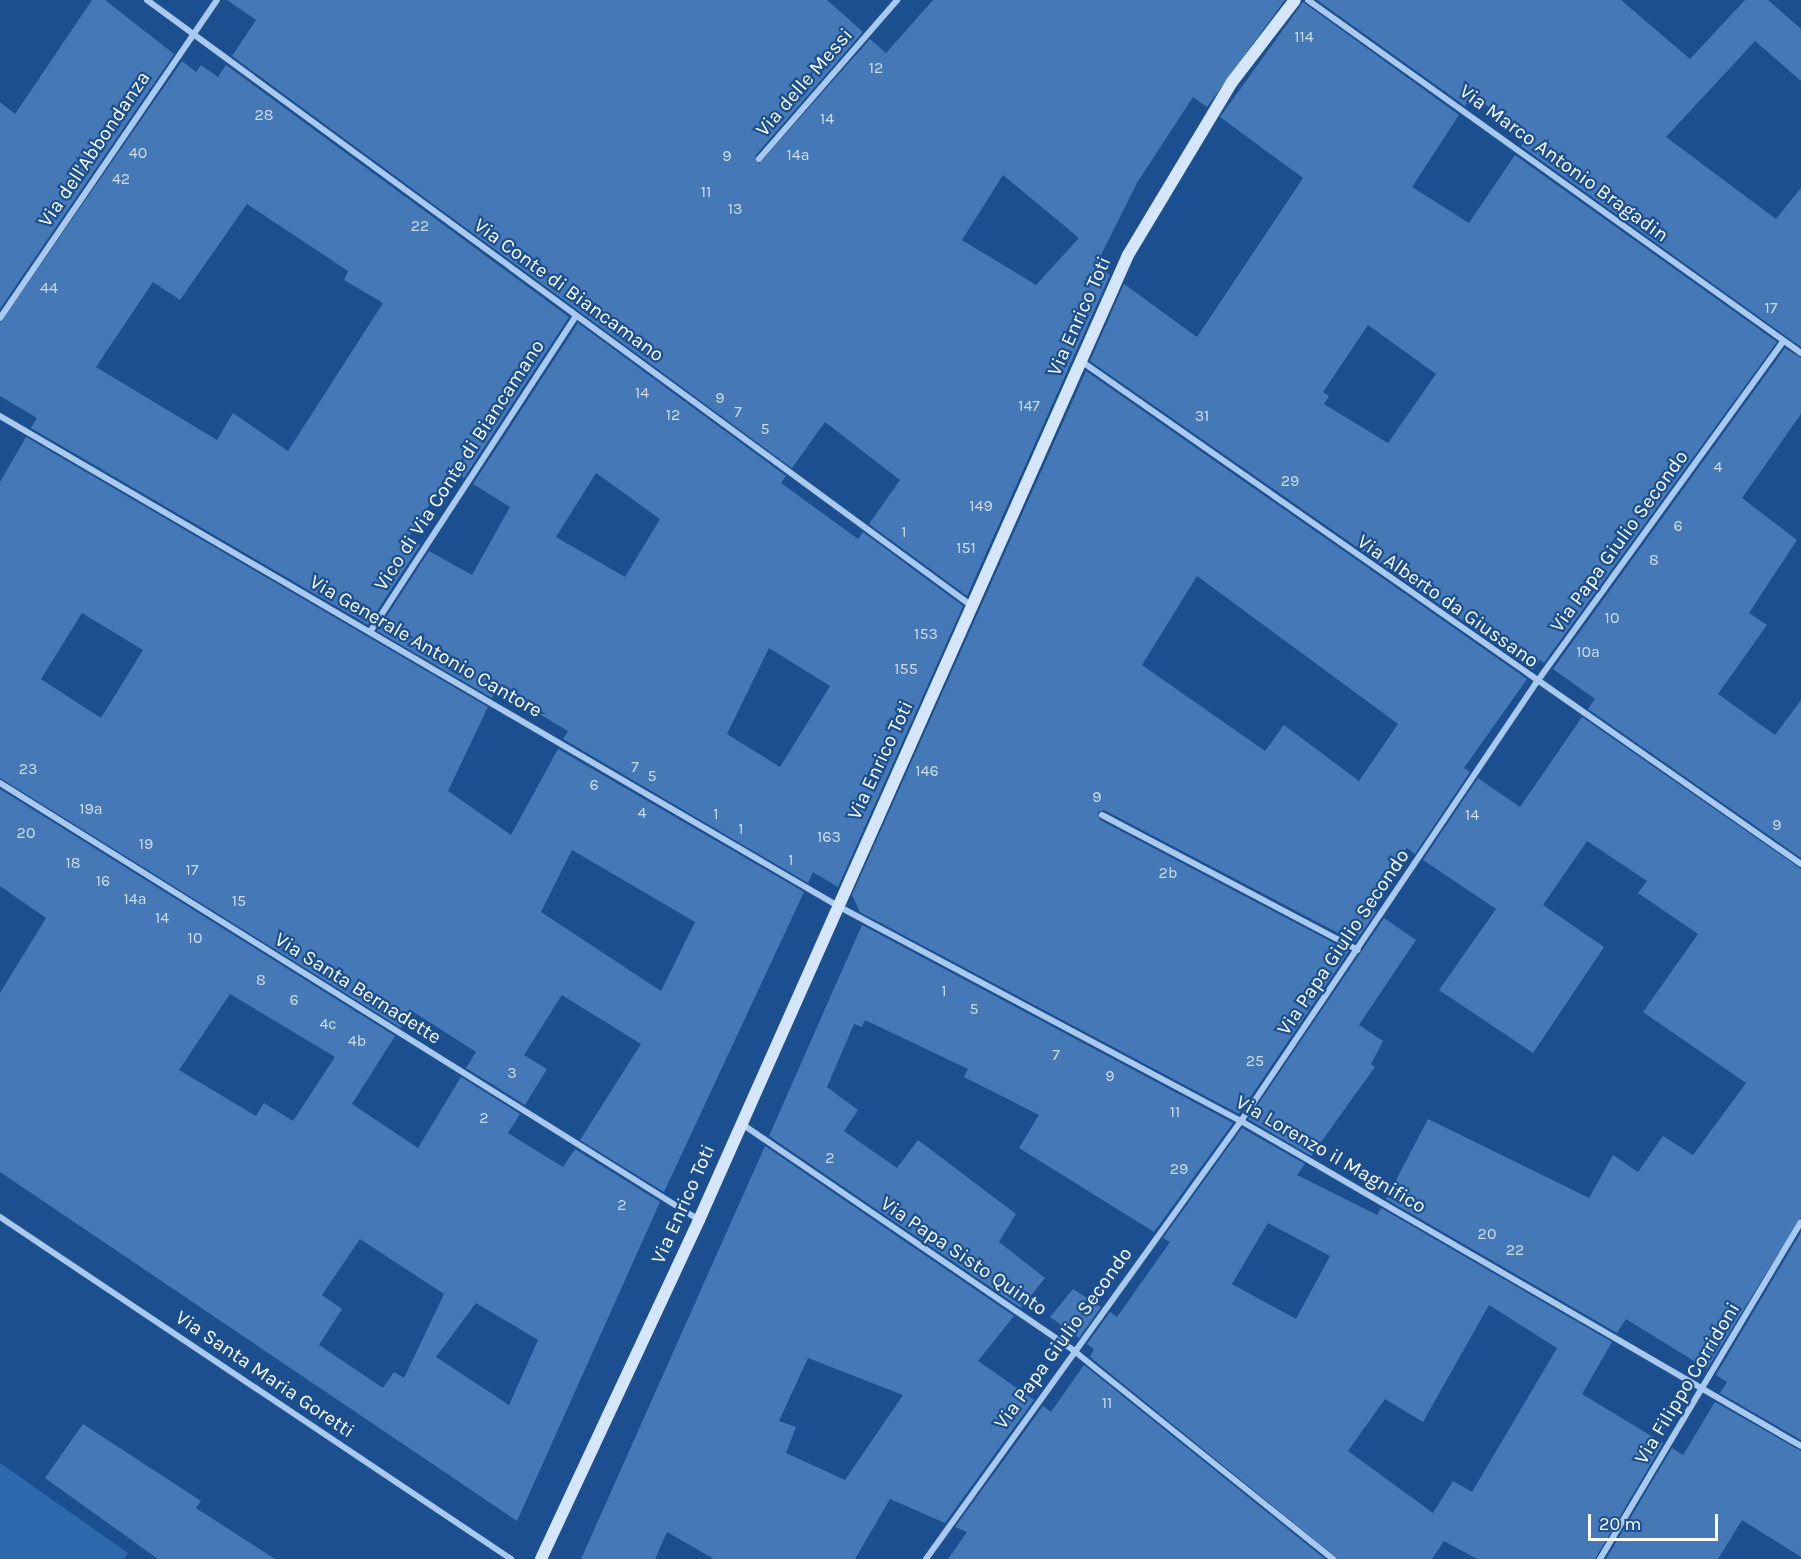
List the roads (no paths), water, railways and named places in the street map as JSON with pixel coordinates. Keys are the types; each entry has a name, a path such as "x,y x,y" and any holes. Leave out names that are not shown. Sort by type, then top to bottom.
{"street":[{"name":"Via Conte di Biancamano","path":"147,0 972,606"},
{"name":"Via dell'Abbondanza","path":"0,318 191,34 217,0"},
{"name":"Via delle Messi","path":"759,159 897,0"},
{"name":"Via Enrico Toti","path":"541,1559 699,1220 836,905 1128,255 1176,169 1232,82 1295,0"},
{"name":"Via Marco Antonio Bragadin","path":"1308,0 1801,353"},
{"name":"Vico di Via Conte di Biancamano","path":"369,632 576,316"},
{"name":"Via Papa Giulio Secondo","path":"926,1559 1073,1350 1241,1121 1536,684 1784,341"},
{"name":"Via Alberto da Giussano","path":"1080,360 1536,684 1801,864"},
{"name":"Via Generale Antonio Cantore","path":"0,416 836,905"},
{"name":"Via Santa Bernadette","path":"0,783 699,1220"},
{"path":"1102,815 1358,950"},
{"name":"Via Lorenzo il Magnifico","path":"836,905 1241,1121 1705,1386 1801,1446"},
{"name":"Via Papa Sisto Quinto","path":"740,1123 1073,1350 1333,1559"},
{"name":"Via Santa Maria Goretti","path":"0,1217 511,1559"},
{"name":"Via Filippo Corridoni","path":"1600,1559 1801,1222"}]}
